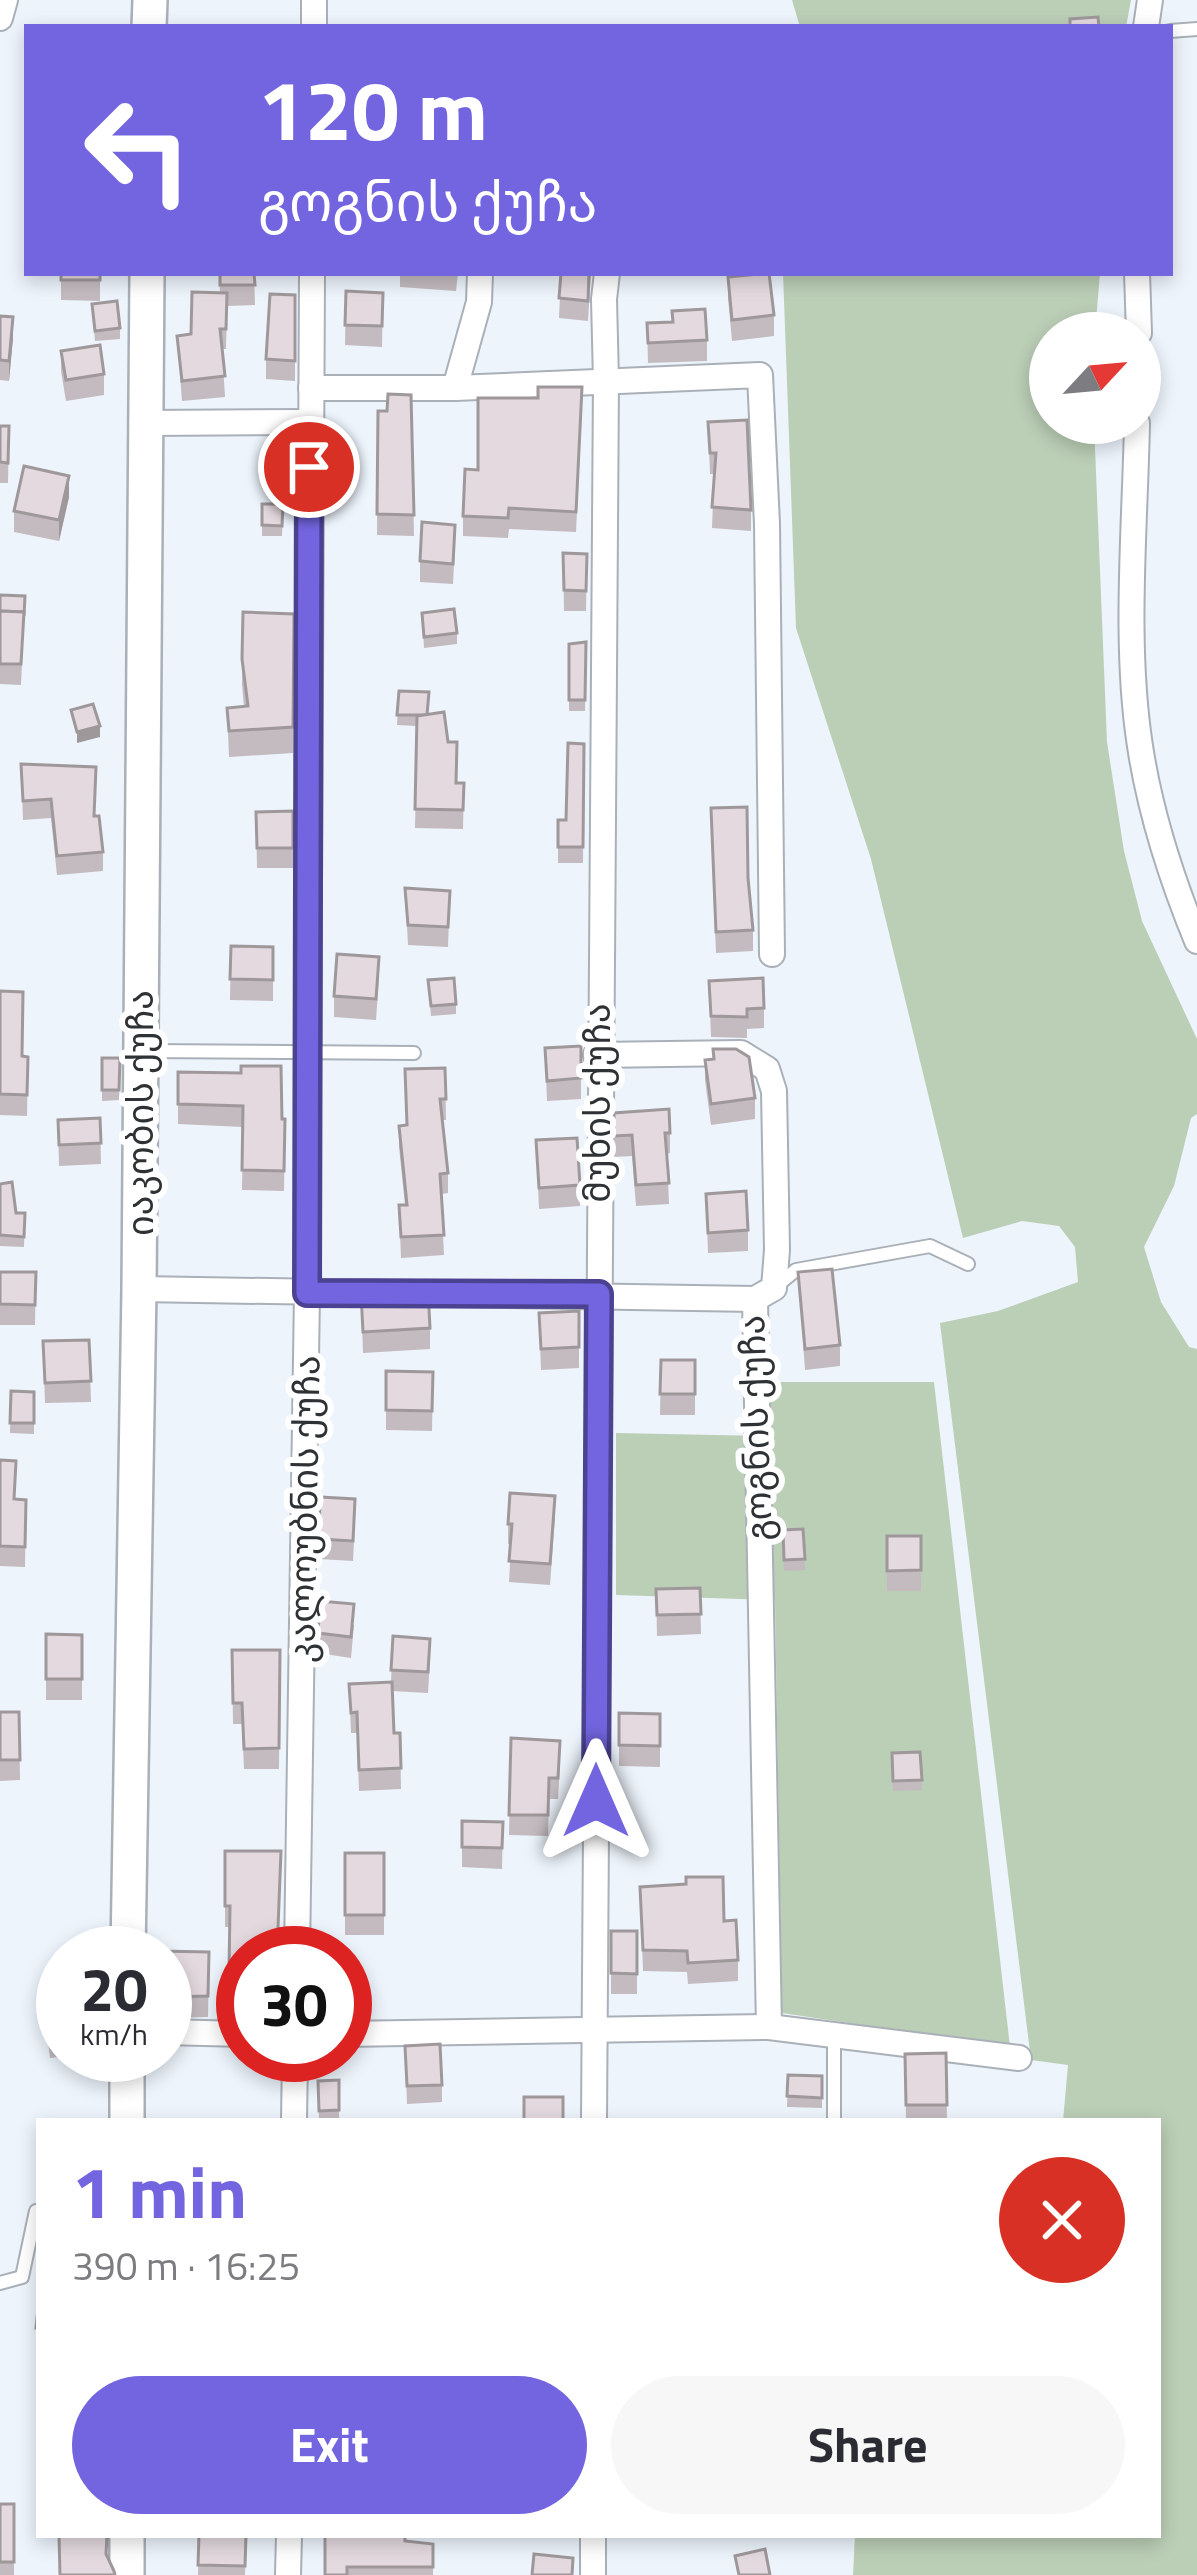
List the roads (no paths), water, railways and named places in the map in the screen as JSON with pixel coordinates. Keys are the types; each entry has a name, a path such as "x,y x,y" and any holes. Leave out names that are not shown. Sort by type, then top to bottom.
{"street":[{"path":"0,18 5,0"},
{"name":"იაკობის ქუჩა","path":"128,1926 139,1289 146,276"},
{"name":"კალოუბნის ქუჩა","path":"296,1926 307,1293 312,276"},
{"path":"455,388 479,302 480,276"},
{"name":"მუხის ქუჩა","path":"594,2118 596,1055 607,276"},
{"path":"1137,276 1138,312"},
{"path":"311,388 455,388 760,375 767,524 772,954"},
{"path":"145,423 309,422"},
{"path":"1137,444 1133,630 1140,746 1176,890 1197,941"},
{"path":"596,1055 741,1053 767,1070 774,1091 777,1250 764,1293"},
{"name":"გოგნის ქუჩა","path":"139,1289 764,1293 769,2027"},
{"path":"372,2034 769,2027 1018,2058"},
{"path":"127,2082 127,2118"},
{"path":"295,2082 295,2118"},
{"path":"127,2538 127,2575"},
{"path":"288,2575 289,2538"},
{"path":"593,2538 593,2575"}],"lane":[{"path":"140,1051 414,1053"},
{"path":"764,1293 796,1270 930,1246 968,1264"},
{"path":"834,2035 834,2118"},
{"path":"0,2283 22,2277 36,2211"}]}
